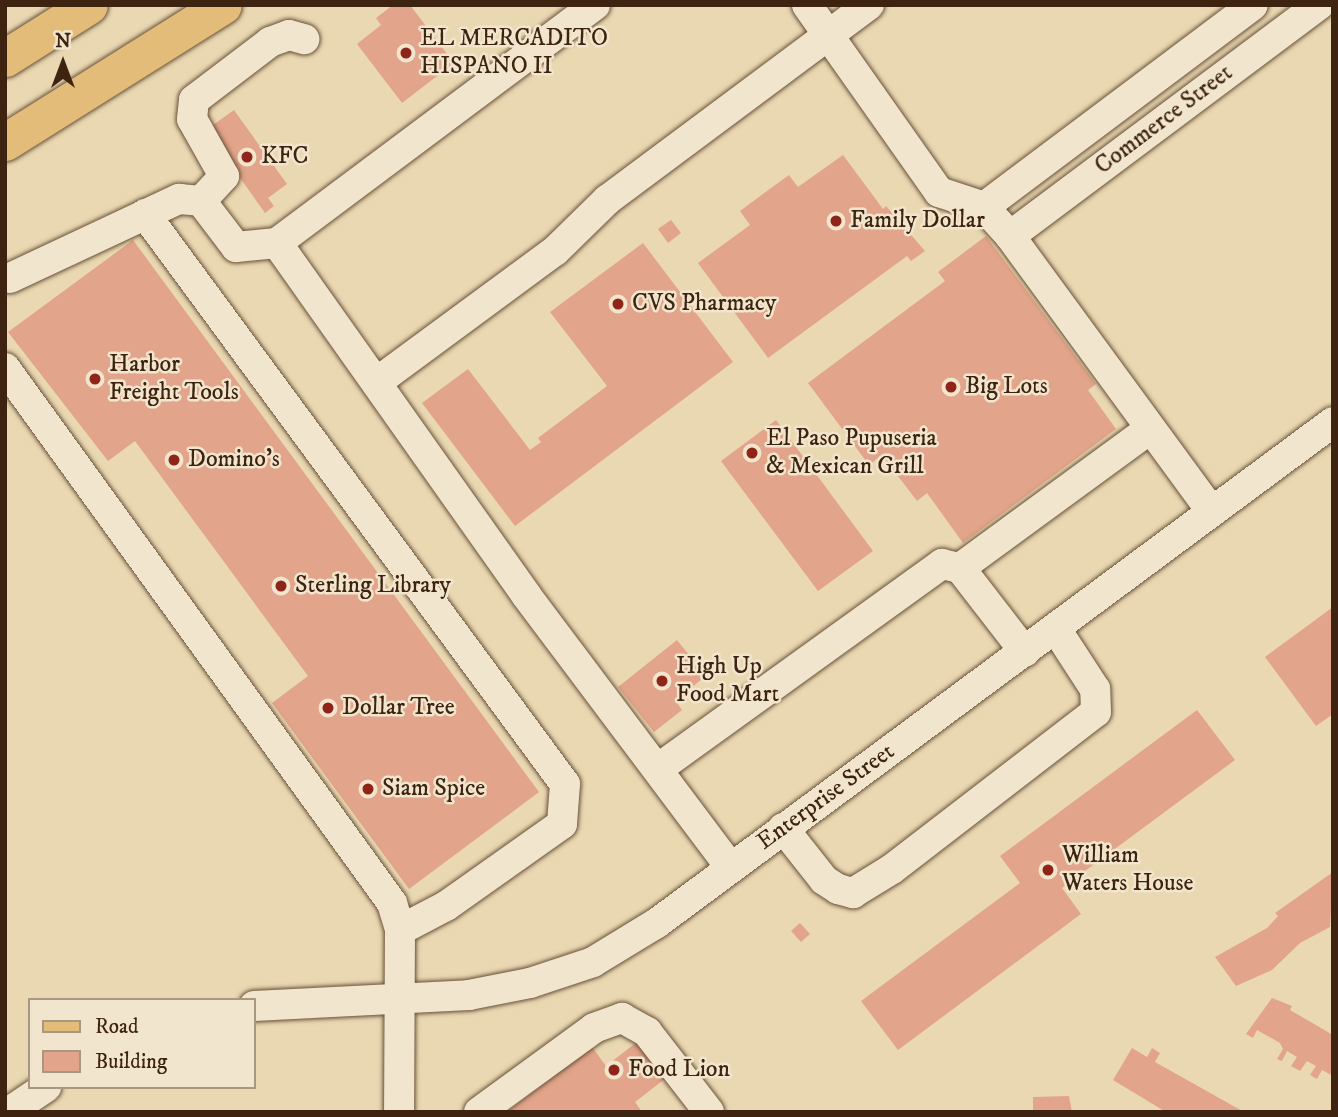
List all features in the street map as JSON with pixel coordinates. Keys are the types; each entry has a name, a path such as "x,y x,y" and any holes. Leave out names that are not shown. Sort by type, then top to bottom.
{"main road":[{"path":"5,58 89,5"},
{"path":"5,142 223,5"}],"street":[{"path":"807,5 939,192 984,207 1010,236 1211,511"},
{"path":"377,382 555,251 607,200 869,5"},
{"name":"Commerce Street","path":"984,207 1253,5"},
{"name":"Commerce Street","path":"1010,236 1319,5"},
{"path":"7,278 178,199 201,201 236,247 276,243 580,10"},
{"path":"201,201 223,176 192,120 194,100 270,42 289,35 304,40"},
{"path":"145,214 565,784 562,824 446,906 400,930"},
{"path":"276,243 526,595 659,768 731,868"},
{"path":"5,368 376,876 392,903 400,930 397,997 402,1111"},
{"name":"Enterprise Street","path":"256,1006 478,993 530,983 593,962 657,923 1333,422"},
{"path":"960,568 1150,429"},
{"path":"659,768 942,564 960,568 1025,652"},
{"path":"783,828 824,880 838,889 853,893 892,869 1096,712 1095,689 1056,629"},
{"path":"480,1112 594,1028 622,1018 646,1032 709,1112"},
{"path":"9,1112 43,1089"}],"building":[{"name":"EL MERCADITO HISPANO II","path":"393,5 410,5 454,63 402,103 357,44 381,25 376,18"},
{"name":"KFC","path":"234,110 287,184 268,198 274,206 265,213 206,130"},
{"path":"843,155 883,209 886,206 925,251 911,261 907,256 768,358 698,263 750,225 740,211 789,175 798,187"},
{"path":"671,220 681,233 668,243 658,229"},
{"name":"Big Lots","path":"986,236 1096,384 1088,390 1116,429 963,543 927,493 917,501 882,455 869,465 808,383 945,281 938,272"},
{"path":"133,240 539,792 409,889 272,703 308,676 135,441 108,461 8,332"},
{"path":"643,243 733,362 515,526 422,403 468,369 530,450 541,442 538,438 607,386 550,312"},
{"path":"776,420 873,551 818,591 721,461"},
{"path":"1333,607 1333,714 1316,726 1265,657"},
{"name":"High Up Food Mart","path":"677,640 706,676 675,700 682,710 654,732 618,687"},
{"name":"William Waters House","path":"1197,710 1235,760 1062,888 1081,914 898,1050 861,1001 1020,883 1000,856"},
{"path":"1333,872 1330,927 1300,943 1272,970 1236,986 1215,957 1267,928 1278,916 1275,913"},
{"path":"800,923 810,934 801,942 791,931"},
{"path":"1272,998 1292,1006 1290,1010 1333,1035 1333,1076 1322,1070 1317,1079 1310,1075 1316,1066 1307,1061 1300,1071 1291,1066 1297,1057 1287,1051 1282,1061 1277,1059 1283,1049 1280,1043 1257,1030 1253,1038 1246,1034"},
{"name":"Food Lion","path":"642,1038 670,1075 635,1102 642,1112 507,1112 592,1047 606,1066"},
{"path":"1132,1048 1147,1057 1152,1048 1160,1053 1155,1062 1244,1112 1166,1112 1113,1080"},
{"path":"1069,1096 1072,1112 1033,1112 1033,1097"}],"place":[{"name":"EL MERCADITO HISPANO II","path":"406,53"},
{"name":"KFC","path":"247,157"},
{"name":"Family Dollar","path":"836,221"},
{"name":"CVS Pharmacy","path":"618,304"},
{"name":"Harbor Freight Tools","path":"95,379"},
{"name":"Big Lots","path":"951,387"},
{"name":"El Paso Pupuseria & Mexican Grill","path":"752,453"},
{"name":"Domino's","path":"174,460"},
{"name":"Sterling Library","path":"281,586"},
{"name":"High Up Food Mart","path":"662,681"},
{"name":"Dollar Tree","path":"328,708"},
{"name":"Siam Spice","path":"368,789"},
{"name":"William Waters House","path":"1048,870"},
{"name":"Food Lion","path":"614,1070"}]}
